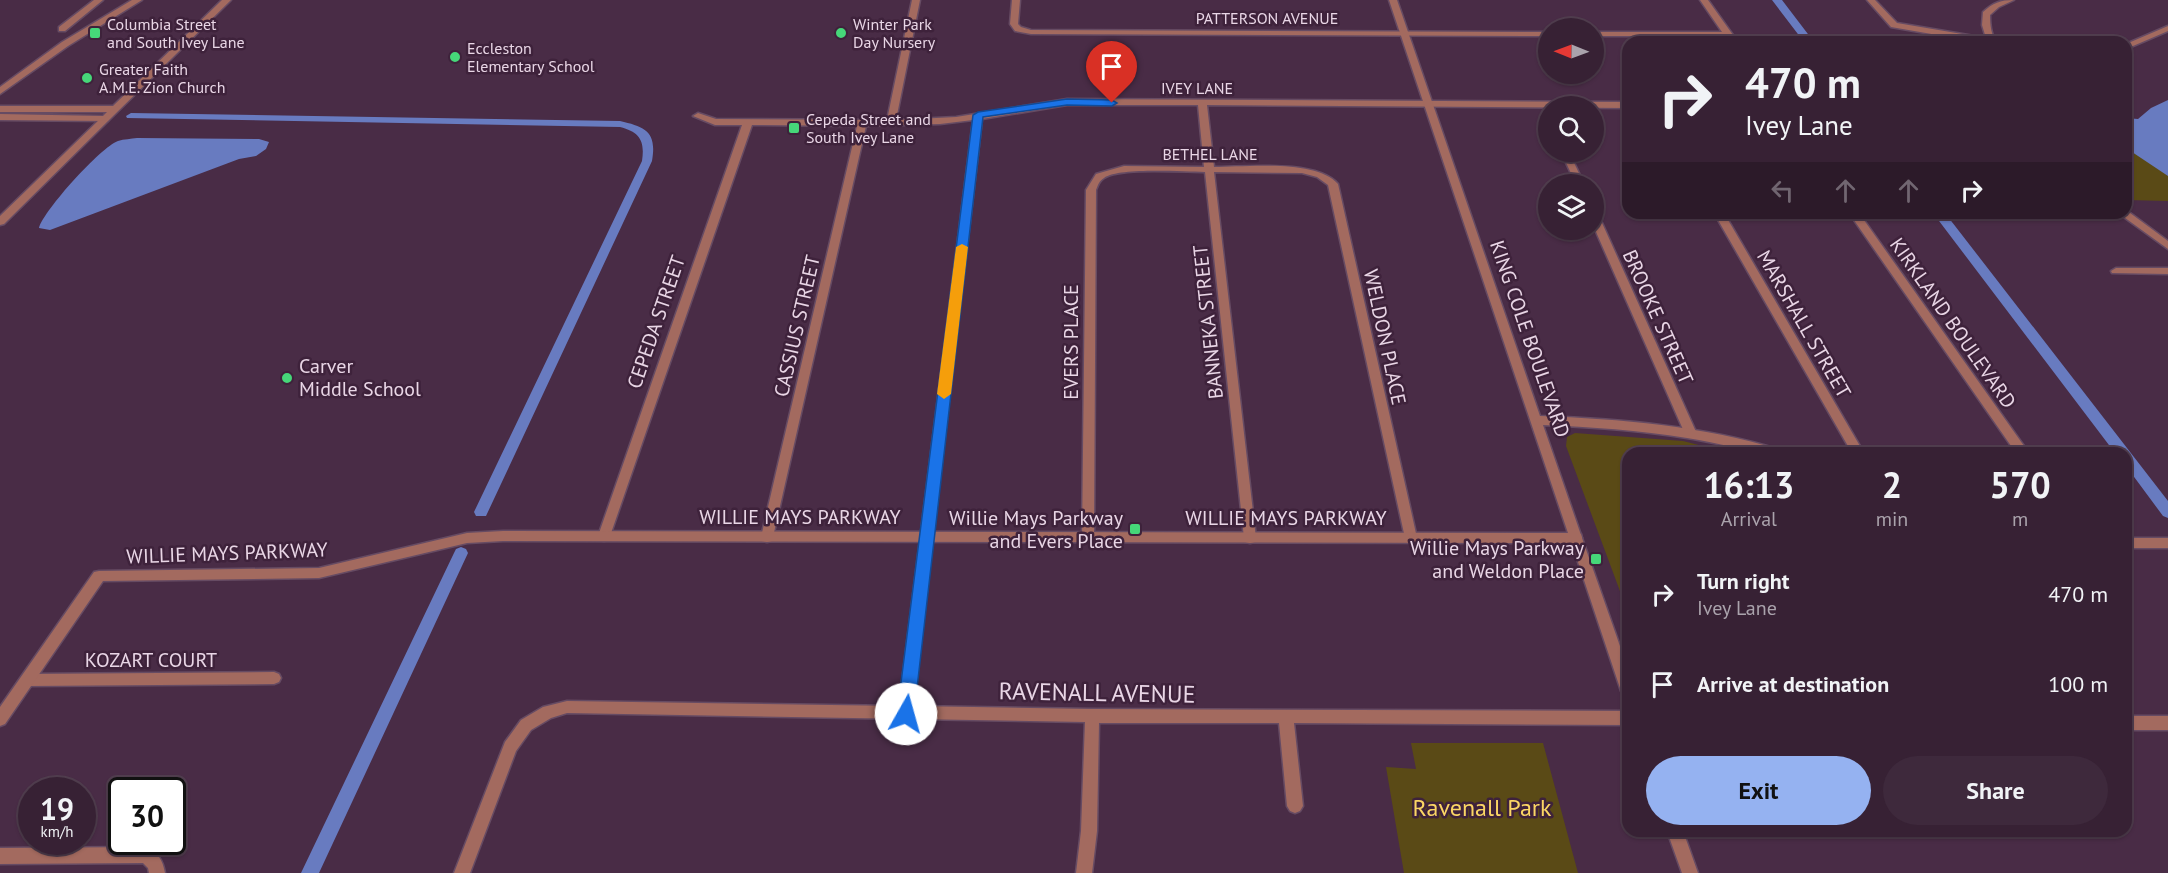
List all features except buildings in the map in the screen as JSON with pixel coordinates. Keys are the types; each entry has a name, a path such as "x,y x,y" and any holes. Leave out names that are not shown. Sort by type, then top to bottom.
{"street":[{"path":"59,27 79,17 99,0"},
{"path":"0,91 65,44 138,0"},
{"path":"0,222 226,0"},
{"path":"891,123 916,0"},
{"name":"PATTERSON AVENUE","path":"1016,0 1014,24 1018,29 1031,32 1538,34"},
{"name":"KING COLE BOULEVARD","path":"1393,0 1622,673"},
{"path":"1704,0 1730,36"},
{"path":"1871,0 1894,25 1957,36"},
{"path":"1990,36 1986,25 1986,14 1996,5 2010,0"},
{"path":"2132,44 2168,28"},
{"path":"1604,34 1662,36"},
{"path":"0,84 20,76"},
{"name":"IVEY LANE","path":"698,116 715,122 891,123 943,120 1067,102 1428,104 1538,109"},
{"name":"BANNEKA STREET","path":"1202,103 1250,538"},
{"name":"IVEY LANE","path":"1604,106 1622,105"},
{"path":"0,109 115,109"},
{"path":"906,714 978,115"},
{"path":"0,117 105,119"},
{"name":"CEPEDA STREET","path":"604,536 748,122"},
{"name":"CASSIUS STREET","path":"767,537 862,123"},
{"name":"BETHEL LANE","path":"1124,169 1296,170"},
{"name":"EVERS PLACE","path":"1088,537 1091,190 1095,179 1124,169"},
{"name":"WELDON PLACE","path":"1296,170 1314,171 1325,176 1333,184 1411,538"},
{"path":"2132,218 2168,246"},
{"name":"MARSHALL STREET","path":"1722,219 1855,447"},
{"name":"KIRKLAND BOULEVARD","path":"1858,219 2018,447"},
{"name":"BROOKE STREET","path":"1604,239 1691,434"},
{"path":"2116,271 2168,271"},
{"path":"1536,420 1601,422 1691,434 1750,447"},
{"name":"WILLIE MAYS PARKWAY","path":"28,680 99,576 319,573 467,538 503,536 1576,538"},
{"path":"2132,543 2168,543"},
{"name":"KOZART COURT","path":"28,680 274,678"},
{"path":"0,719 28,680"},
{"name":"RAVENALL AVENUE","path":"462,873 510,747 526,725 548,712 567,707 1092,716 1622,718"},
{"path":"1084,873 1089,831 1092,716"},
{"path":"1286,718 1295,806"},
{"path":"2132,723 2168,723"},
{"path":"1677,837 1690,873"},
{"path":"0,856 147,855 156,865 157,873"}],"green space":[{"path":"2132,132 2168,149 2168,201 2132,200"},
{"path":"1575,433 1683,441 1706,447 1622,447 1622,597 1566,446 1567,437"},
{"name":"Ravenall Park","path":"1411,743 1543,743 1578,873 1404,873 1386,767 1416,769"}],"water":[{"path":"2168,100 2168,176 2132,152 2132,118 2138,119 2151,108"},
{"path":"137,138 259,139 269,142 266,149 256,156 239,159 50,230 39,228 51,208 87,166 118,141"}],"waterway":[{"path":"1777,0 1804,36"},
{"path":"131,116 620,124 635,128 645,135 649,145 647,161 481,512"},
{"path":"1944,219 2118,447"},
{"path":"2132,465 2168,512"},
{"path":"310,873 461,553"}],"slow traffic":[{"path":"944,394 962,247"}],"place":[{"name":"Columbia Street and South Ivey Lane","path":"95,33"},
{"name":"Winter Park Day Nursery","path":"841,33"},
{"name":"Eccleston Elementary School","path":"455,57"},
{"name":"Greater Faith A.M.E. Zion Church","path":"87,78"},
{"name":"Cepeda Street and South Ivey Lane","path":"794,128"},
{"name":"Carver Middle School","path":"287,378"},
{"name":"Willie Mays Parkway and Evers Place","path":"1135,529"},
{"name":"Willie Mays Parkway and Weldon Place","path":"1596,559"}],"route":[{"path":"906,714 978,115 1024,106 1067,102 1112,103"}]}
